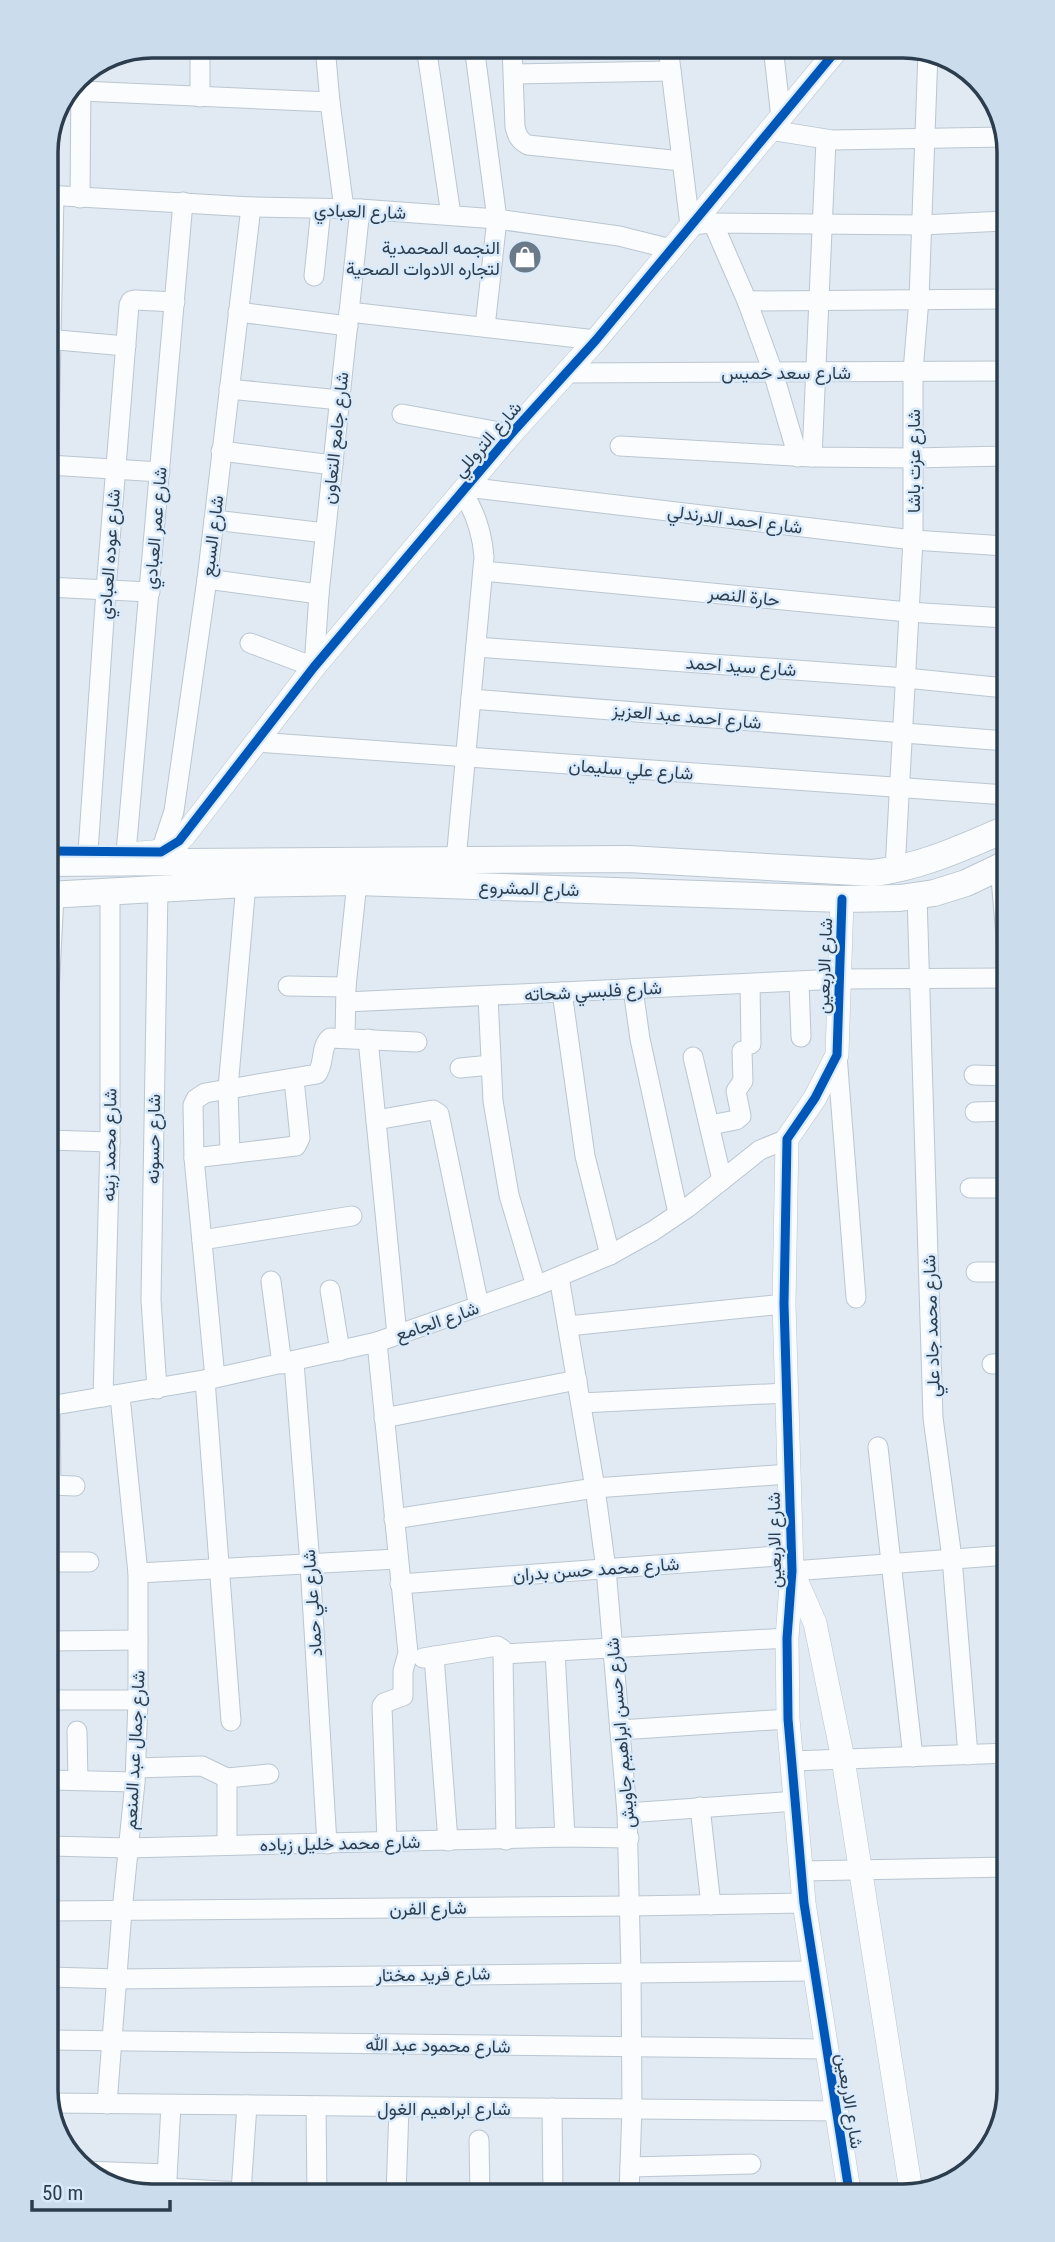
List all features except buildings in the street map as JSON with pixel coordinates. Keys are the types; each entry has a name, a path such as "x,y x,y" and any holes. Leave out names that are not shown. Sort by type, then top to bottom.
{"main road":[{"name":"شارع المشروع","path":"159,857 628,859 873,873 931,861 997,833"},
{"path":"58,862 159,857"},
{"name":"شارع المشروع","path":"58,896 246,884 357,882 842,899 917,896 958,886 997,868"}],"street":[{"path":"200,58 200,97"},
{"name":"شارع جامع التعاون","path":"314,667 319,594 348,319 352,209 330,102 327,58"},
{"path":"428,58 451,215"},
{"path":"476,58 496,219 485,327"},
{"path":"513,58 515,127 519,138 528,145 681,161"},
{"path":"669,58 681,161 702,224 747,301 805,457"},
{"path":"773,58 776,124 826,140 996,137"},
{"name":"شارع التروللي","path":"159,857 184,836 314,667 511,434 596,340 671,249 702,224 776,124 830,58"},
{"name":"شارع عزت باشا","path":"895,870 913,540 913,371 931,63"},
{"path":"514,74 671,71"},
{"path":"87,84 200,97 330,102"},
{"path":"80,198 81,91"},
{"path":"805,457 816,372 826,140"},
{"name":"شارع العبادي","path":"58,196 451,215 619,236 671,249"},
{"name":"شارع عمر العبادي","path":"125,853 183,202"},
{"name":"شارع السبع","path":"159,857 174,811 207,579 251,207"},
{"path":"314,276 321,209"},
{"path":"702,224 922,225 997,220"},
{"path":"747,301 997,299"},
{"name":"شارع عوده العبادي","path":"88,852 115,469 131,301 175,302"},
{"path":"238,312 485,327 596,340"},
{"path":"58,340 126,345"},
{"name":"شارع سعد خميس","path":"567,373 997,371"},
{"path":"229,389 340,400"},
{"path":"402,414 511,434"},
{"path":"620,446 805,457 997,456"},
{"path":"221,451 332,465"},
{"path":"58,466 160,472"},
{"path":"456,860 484,549 476,516 464,490"},
{"name":"شارع احمد الدرندلي","path":"464,490 913,540 997,545"},
{"path":"214,520 325,533"},
{"name":"حارة النصر","path":"483,571 908,612 997,618"},
{"path":"207,579 319,594"},
{"path":"58,588 150,592"},
{"path":"250,643 314,667"},
{"name":"شارع سيد احمد","path":"476,646 997,687"},
{"name":"شارع احمد عبد العزيز","path":"471,699 997,740"},
{"name":"شارع علي سليمان","path":"256,742 997,794"},
{"name":"شارع المشروع","path":"58,851 159,857"},
{"path":"345,1038 346,995 357,882"},
{"path":"230,1154 228,1088 246,884"},
{"name":"شارع حسونه","path":"157,1389 150,1300 158,890"},
{"name":"شارع محمد زينه","path":"110,893 111,1397"},
{"name":"شارع محمد جاد علي","path":"917,896 933,1418 952,1558 968,1755"},
{"name":"شارع الاربعين","path":"842,899 837,1055 815,1098 787,1139 784,1304 791,1563 787,1638 792,1761 804,1903 848,2184"},
{"name":"شارع فلبسي شحاته","path":"288,986 346,995 488,996 839,979 997,978"},
{"path":"799,982 801,1037"},
{"path":"710,1125 736,1120 741,1116 736,1091 743,1081 750,984"},
{"path":"633,989 640,1039 678,1213"},
{"path":"562,992 585,1156 610,1255"},
{"path":"488,996 493,1101 509,1195 536,1286"},
{"path":"231,1721 219,1569 193,1105 196,1099 205,1093 317,1074 321,1068 327,1040 333,1038 416,1042"},
{"path":"368,1039 397,1335"},
{"path":"837,1055 856,1298"},
{"path":"693,1057 722,1180"},
{"path":"460,1068 491,1065"},
{"path":"974,1076 997,1076"},
{"path":"194,1158 296,1146 300,1138 293,1079"},
{"path":"376,1120 433,1110 439,1114 479,1306"},
{"path":"975,1111 997,1111"},
{"name":"شارع الجامع","path":"58,1405 210,1379 377,1342 536,1286 610,1255 653,1231 760,1150 787,1139"},
{"path":"58,1140 110,1142"},
{"path":"970,1188 997,1188"},
{"path":"202,1240 352,1216"},
{"path":"976,1272 997,1272"},
{"name":"شارع حسن ابراهيم جاويش","path":"559,1277 606,1569 629,1838 632,2108 629,2184"},
{"name":"شارع علي حماد","path":"271,1281 288,1363 310,1564 327,1844"},
{"path":"330,1290 340,1350"},
{"path":"568,1326 784,1304"},
{"path":"377,1342 407,1661 403,1671 404,1693 400,1699 382,1706 387,1842"},
{"path":"384,1418 577,1380"},
{"path":"581,1403 786,1393"},
{"name":"شارع جمال عبد المنعم","path":"107,2104 135,1774 138,1700 138,1573 111,1397"},
{"path":"878,1447 913,1757"},
{"path":"394,1519 595,1488 789,1474"},
{"path":"58,1485 75,1486"},
{"name":"شارع محمد حسن بدران","path":"400,1584 606,1569 791,1563 891,1563 997,1556"},
{"path":"138,1573 397,1559"},
{"path":"58,1562 89,1562"},
{"name":"شارع الاربعين","path":"791,1563 815,1623 843,1759 910,2183"},
{"path":"503,1654 787,1638"},
{"path":"58,1641 138,1640"},
{"path":"407,1661 497,1646 502,1649 506,1839"},
{"path":"555,1651 565,1838"},
{"path":"434,1656 448,1841"},
{"path":"58,1700 138,1700"},
{"path":"620,1730 789,1719"},
{"path":"77,1731 78,1780"},
{"path":"792,1761 997,1754"},
{"path":"58,1780 202,1766 226,1778 269,1774"},
{"path":"226,1778 227,1845"},
{"path":"627,1813 796,1801"},
{"path":"700,1807 711,1905"},
{"name":"شارع محمد خليل زياده","path":"58,1846 128,1848 629,1838"},
{"path":"802,1871 997,1867"},
{"name":"شارع الفرن","path":"58,1911 804,1903"},
{"name":"شارع فريد مختار","path":"58,1978 814,1971"},
{"name":"شارع محمود عبد الله","path":"58,2040 826,2049"},
{"name":"شارع ابراهيم الغول","path":"59,2103 836,2111"},
{"path":"167,2184 171,2105"},
{"path":"242,2184 247,2105"},
{"path":"316,2106 317,2184"},
{"path":"396,2184 399,2108"},
{"path":"552,2108 553,2184"},
{"path":"479,2140 480,2184"},
{"path":"630,2166 751,2164"},
{"path":"117,2177 156,2184"}],"cycle path":[{"path":"58,851 161,852 179,841 314,667 511,434 596,340 830,58"},
{"path":"842,899 837,1055 815,1098 787,1139 784,1304 792,1571 787,1638 788,1719 804,1903 848,2184"}],"place":[{"name":"النجمه المحمدية لتجاره الادوات الصحية","path":"525,257"}]}
